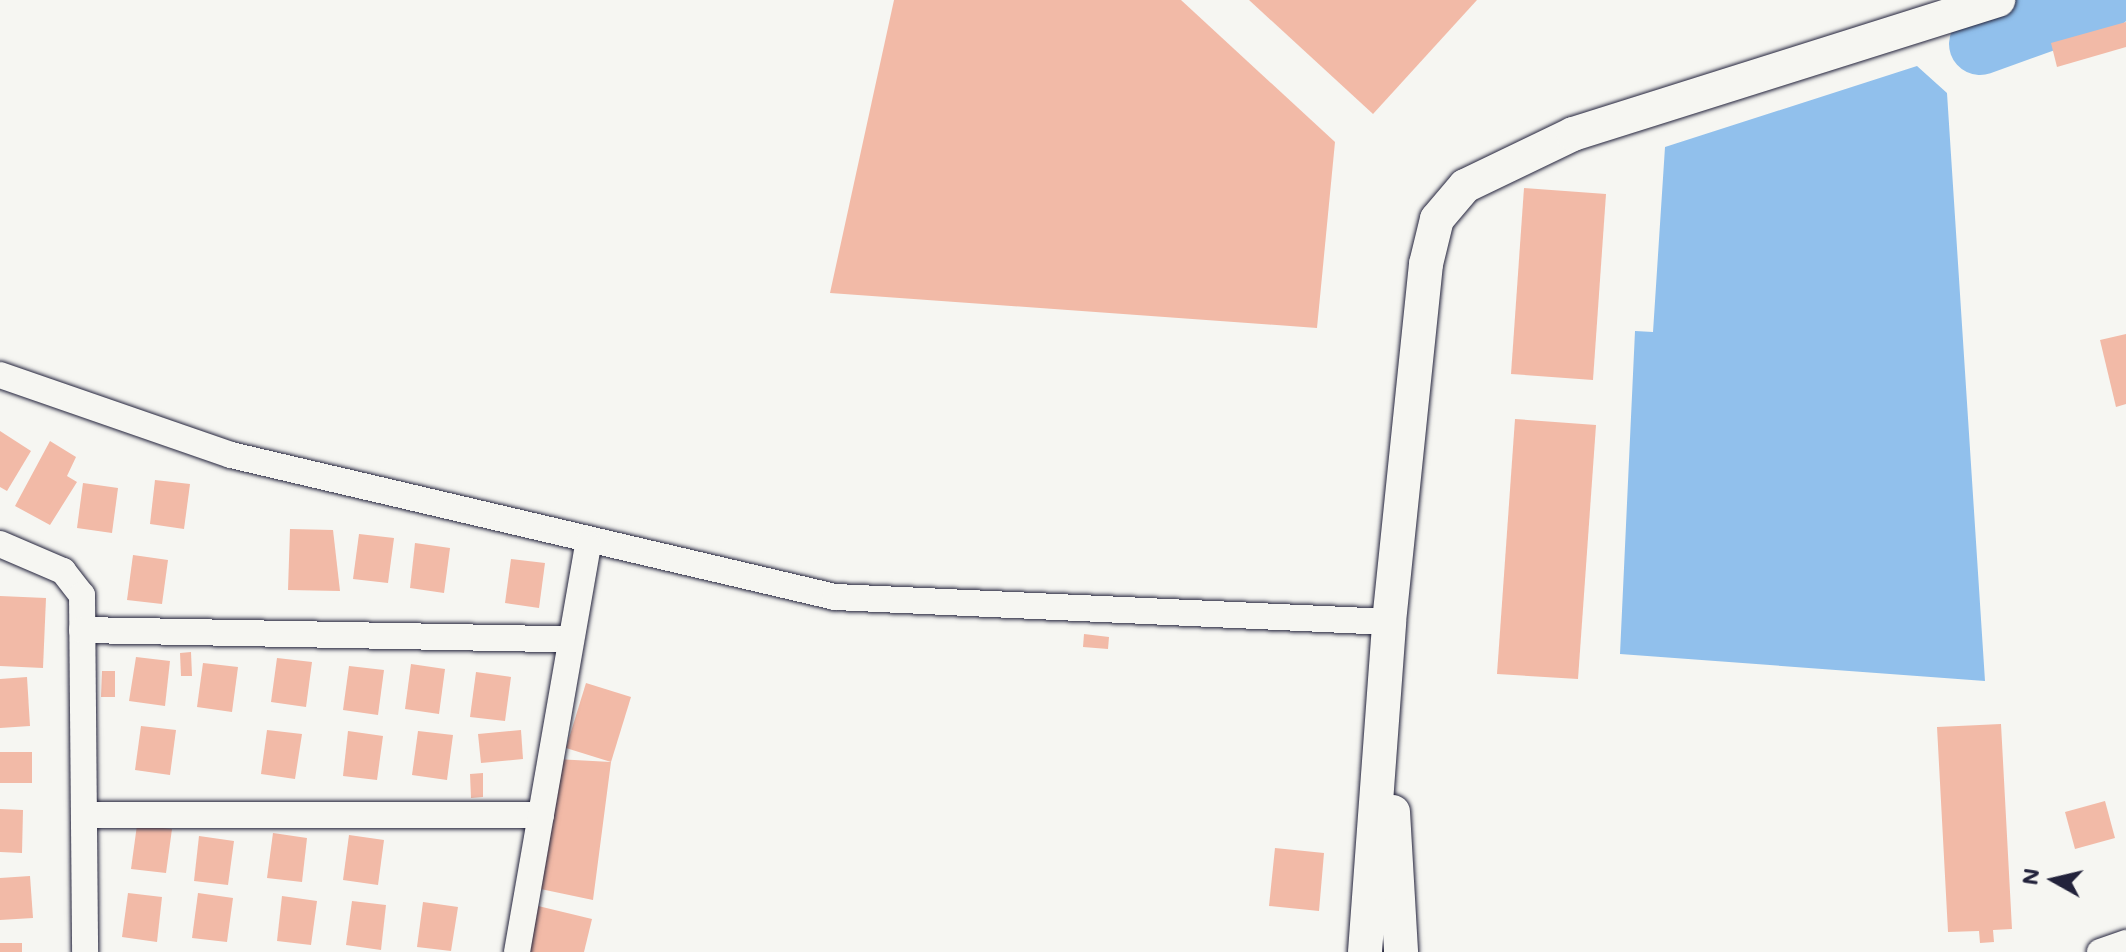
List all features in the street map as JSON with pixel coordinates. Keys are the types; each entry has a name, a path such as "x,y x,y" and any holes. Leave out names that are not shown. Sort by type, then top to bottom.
{"street":[{"path":"1365,952 1389,622 1426,264 1437,219 1465,186 1573,134 1998,0"},
{"path":"0,375 231,455 588,544 835,597 1389,622"},
{"path":"0,544 63,571 82,595 85,952"},
{"path":"517,952 588,544"},
{"path":"82,630 571,639"},
{"path":"1384,688 1401,952"},
{"path":"84,815 541,815"},
{"path":"2100,952 2126,943"}],"water":[{"path":"1917,66 1947,93 1985,681 1620,654 1635,331 1653,332 1665,147"}],"building":[{"path":"894,0 1181,0 1335,142 1317,328 830,293"},
{"path":"1249,0 1477,0 1373,114"},
{"path":"2126,22 2126,47 2057,67 2051,43"},
{"path":"1524,188 1606,194 1593,380 1511,374"},
{"path":"2126,334 2126,404 2116,407 2100,340"},
{"path":"1515,419 1596,425 1578,679 1497,674"},
{"path":"0,431 31,451 7,491 0,487"},
{"path":"50,441 76,457 67,476 77,482 50,525 15,506"},
{"path":"155,480 190,484 184,529 150,524"},
{"path":"83,483 118,488 112,533 77,528"},
{"path":"290,529 333,530 340,591 288,590"},
{"path":"359,534 394,538 388,583 353,579"},
{"path":"415,543 450,548 444,593 410,588"},
{"path":"133,555 168,560 162,604 127,600"},
{"path":"511,559 545,563 539,608 505,603"},
{"path":"0,596 46,598 43,668 0,666"},
{"path":"1084,634 1109,637 1108,649 1083,647"},
{"path":"191,652 192,676 181,676 180,653"},
{"path":"136,657 170,661 165,706 129,701"},
{"path":"277,658 312,662 306,707 271,702"},
{"path":"203,663 238,667 232,712 197,707"},
{"path":"411,664 445,669 439,714 405,709"},
{"path":"349,666 384,670 378,715 343,710"},
{"path":"102,671 115,671 115,697 101,697"},
{"path":"476,672 511,677 505,721 470,717"},
{"path":"27,677 30,726 0,728 0,679"},
{"path":"586,683 631,697 611,762 566,748"},
{"path":"2001,724 2012,929 1993,930 1994,942 1980,943 1979,931 1948,932 1937,727"},
{"path":"141,726 176,730 170,775 135,770"},
{"path":"267,730 302,734 295,779 261,774"},
{"path":"521,730 523,759 481,763 478,734"},
{"path":"348,731 383,736 377,780 343,776"},
{"path":"418,731 453,735 447,780 412,775"},
{"path":"0,752 32,752 32,783 0,783"},
{"path":"556,759 611,762 593,900 531,887 545,822 553,824"},
{"path":"483,773 483,797 471,798 470,774"},
{"path":"2105,801 2115,838 2075,849 2065,812"},
{"path":"0,809 23,810 22,853 0,852"},
{"path":"137,825 172,829 166,873 131,869"},
{"path":"273,833 307,838 302,882 267,878"},
{"path":"349,835 384,840 378,885 343,880"},
{"path":"199,836 234,841 228,885 194,881"},
{"path":"1275,848 1324,853 1319,911 1269,906"},
{"path":"30,876 33,918 0,920 0,878"},
{"path":"128,893 162,897 157,942 122,937"},
{"path":"198,893 233,898 227,942 192,938"},
{"path":"282,896 317,901 311,945 277,941"},
{"path":"352,901 386,905 381,950 346,945"},
{"path":"423,902 458,907 451,951 417,947"},
{"path":"534,905 592,919 584,952 523,952"},
{"path":"0,943 22,943 22,952 0,952"}],"waterway":[{"path":"1980,44 2103,0"}]}
